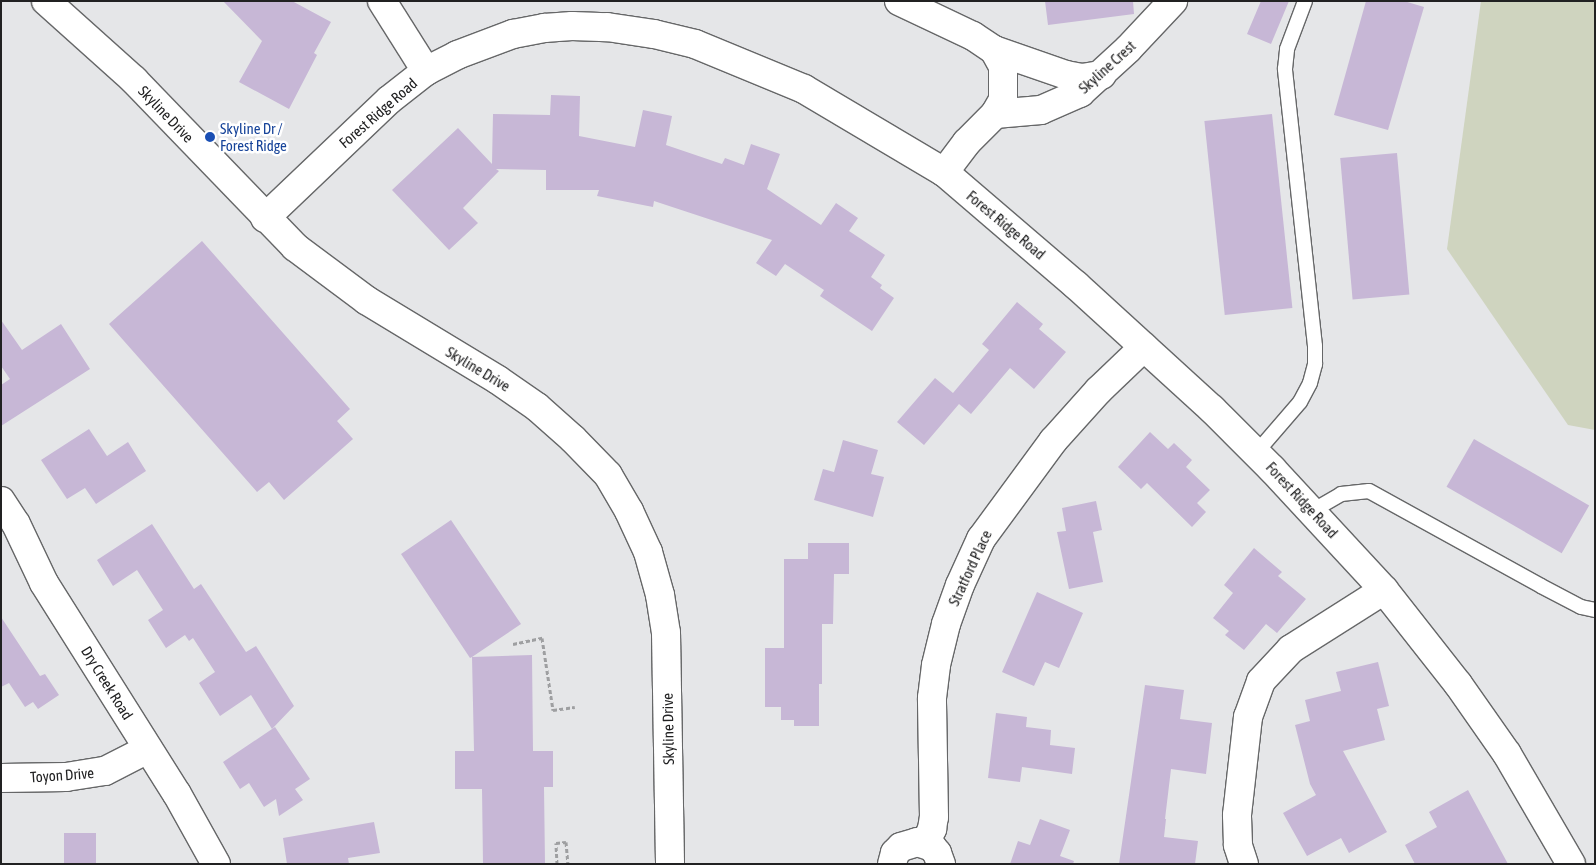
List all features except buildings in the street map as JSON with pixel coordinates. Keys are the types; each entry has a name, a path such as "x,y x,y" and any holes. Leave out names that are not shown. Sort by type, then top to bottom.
{"street":[{"name":"Skyline Drive","path":"46,1 134,80 295,247 366,300 405,326 498,380 538,407 608,475 630,511 648,552 660,596 666,633 670,864"},
{"path":"382,1 426,71"},
{"path":"899,1 973,36 994,50 1066,75 1082,78 1102,75"},
{"name":"Skyline Crest","path":"995,114 1041,110 1080,93 1102,75 1173,1"},
{"name":"Forest Ridge Road","path":"265,218 389,100 426,71 457,55 513,34 544,28 607,27 654,34 695,44 804,89 944,172 1076,285 1256,453 1384,590 1458,684 1507,754 1571,864"},
{"path":"944,172 968,142 995,114 1003,100 1005,82 1003,66 994,50"},
{"name":"Stratford Place","path":"933,853 932,698 936,665 946,624 960,585 981,539 1041,457 1099,390 1144,347"},
{"name":"Dry Creek Road","path":"1,501 16,524 44,583 198,827 216,864"},
{"path":"1,534 44,583"},
{"path":"1244,864 1238,845 1237,815 1248,717 1261,681 1290,649 1384,590"},
{"name":"Toyon Drive","path":"1,778 66,777 105,771 148,749"},
{"path":"892,864 895,853 901,846 908,843 933,853"}],"lane":[{"path":"1256,453 1300,402 1310,383 1315,364 1315,346 1285,69 1287,49 1305,1"},
{"path":"1312,511 1341,494 1369,491 1541,586 1582,607 1595,610"}],"path":[{"path":"513,644 542,638 553,710 575,707"},
{"path":"557,864 556,843 566,842 568,864"}],"green space":[{"path":"1481,1 1595,1 1595,430 1568,425 1447,249"}],"place":[{"name":"Skyline Dr / Forest Ridge","path":"210,137"}]}
